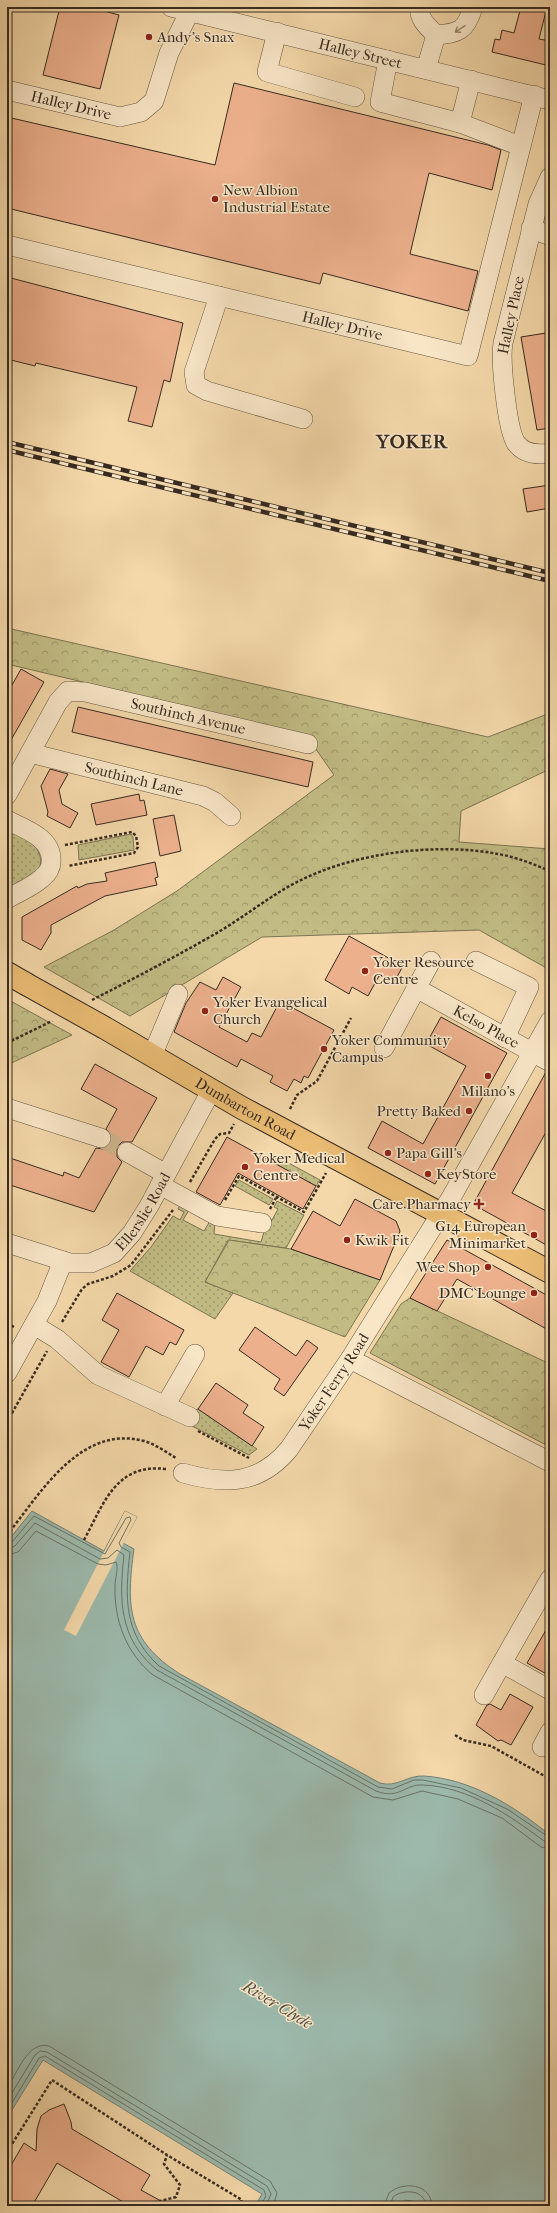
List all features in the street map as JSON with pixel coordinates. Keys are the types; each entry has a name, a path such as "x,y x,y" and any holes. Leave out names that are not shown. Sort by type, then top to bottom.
{"main road":[{"name":"Dumbarton Road","path":"7,973 105,1028 212,1091 334,1158 550,1272"}],"street":[{"name":"Halley Street","path":"171,7 191,9 542,98"},
{"path":"420,7 419,13 426,25 436,35"},
{"path":"436,35 461,30 469,22 473,7"},
{"name":"Halley Drive","path":"7,90 120,117 141,112 154,101 169,53 191,9"},
{"path":"278,32 267,72 356,97"},
{"path":"426,69 436,35"},
{"path":"388,60 380,102 460,123 520,146 542,98"},
{"path":"460,123 471,80"},
{"name":"Halley Drive","path":"7,245 468,356 520,146"},
{"name":"Halley Place","path":"550,177 542,192 531,228 505,331 501,361 512,431 516,443 532,454 550,453"},
{"path":"531,228 550,236"},
{"path":"219,296 194,372 196,384 207,391 303,419"},
{"name":"Southinch Avenue","path":"30,753 58,702 68,691 85,692 308,744"},
{"path":"7,794 30,753"},
{"name":"Southinch Lane","path":"30,753 204,796 215,802 231,816"},
{"path":"7,820 41,839 49,848 52,861 50,870 42,878 7,899"},
{"path":"384,1048 431,961"},
{"path":"476,961 529,987 505,1038"},
{"name":"Kelso Place","path":"416,988 550,1062"},
{"path":"152,1056 178,994"},
{"name":"Yoker Ferry Road","path":"182,1473 225,1481 255,1476 268,1469 278,1461 292,1445 350,1359 440,1214 550,1021"},
{"name":"Ellerslie Road","path":"7,1243 62,1261 80,1264 91,1263 114,1253 132,1233 212,1091"},
{"path":"7,1108 101,1138"},
{"path":"127,1152 163,1180 218,1216 262,1223"},
{"path":"7,1373 47,1301 62,1261"},
{"path":"34,1325 55,1337 98,1375 190,1417"},
{"path":"165,1406 195,1354"},
{"path":"350,1359 550,1462"},
{"path":"484,1695 550,1579"},
{"path":"502,1663 550,1690"}],"path":[{"path":"49,848 132,832 136,836 138,847 134,852 50,870"},
{"path":"87,1003 216,934 296,883 324,870 347,863 414,851 460,850 504,855 550,871"},
{"path":"7,1043 58,1017"},
{"path":"290,1109 297,1095 317,1081 351,1018"},
{"path":"224,1202 238,1176 304,1212 334,1158"},
{"path":"190,1417 186,1426 224,1444 268,1469"},
{"path":"7,1535 65,1465 80,1452 100,1444 122,1439 145,1441 178,1459 182,1473 158,1468 144,1469 122,1478 110,1493 84,1540"},
{"path":"455,1735 463,1740 491,1746 550,1779"},
{"path":"7,2152 52,2080 167,2155 242,2200 239,2206"},
{"path":"150,2206 156,2202 176,2197 180,2185 164,2164 167,2155"}],"green space":[{"path":"7,628 488,737 550,713 550,769 461,811 459,842 550,849 550,970 479,930 262,937 130,1016 44,967 114,930 177,891 334,775 306,735 7,664"},
{"path":"7,834 21,836 34,845 38,851 40,865 34,875 7,889"},
{"path":"131,834 133,837 134,850 79,860 78,845"},
{"path":"7,999 72,1035 7,1065"},
{"path":"272,1154 320,1180 316,1186 268,1160"},
{"path":"239,1180 273,1199 269,1205 235,1186"},
{"path":"277,1201 304,1215 286,1248 228,1240 205,1282 233,1293 215,1319 130,1271 151,1247 173,1216 180,1220 184,1212 178,1209 180,1205 189,1210 183,1220 204,1231 210,1221 215,1222 214,1234 261,1242 268,1218 272,1220 278,1209 274,1207"},
{"path":"229,1240 291,1249 380,1280 345,1337 205,1282"},
{"path":"410,1298 550,1364 550,1447 370,1353 401,1304"},
{"path":"198,1409 257,1449 249,1455 188,1424 194,1411"}],"water":[{"name":"River Clyde","path":"32,1511 104,1551 125,1511 137,1517 123,1543 134,1549 130,1588 134,1620 140,1635 149,1648 162,1661 180,1674 380,1783 392,1784 418,1776 441,1778 458,1782 475,1788 507,1804 550,1835 550,2206 419,2206 412,2201 405,2200 398,2206 255,2206 262,2194 43,2060 7,2118 7,1542"}],"pier":[{"path":"125,1511 137,1517 76,1636 64,1630"}],"building":[{"path":"60,7 89,7 119,15 100,89 43,75"},
{"path":"521,7 547,7 539,39 550,41 550,66 492,52 495,39 500,40 502,30 514,33"},
{"name":"New Albion Industrial Estate","path":"234,83 488,145 501,150 492,190 429,173 410,254 478,271 468,311 323,273 320,284 7,208 7,117 215,165"},
{"path":"7,277 183,323 170,382 164,380 152,427 128,421 137,387 36,363 35,366 7,359"},
{"path":"546,333 550,355 550,428 537,430 521,337"},
{"path":"550,485 550,508 527,512 523,489"},
{"path":"21,669 44,682 7,747 7,694"},
{"path":"78,707 313,762 308,787 72,732"},
{"path":"50,769 68,774 59,790 62,804 78,813 70,828 47,816 48,812 41,786"},
{"path":"139,794 140,801 144,800 147,815 96,825 91,804"},
{"path":"174,815 181,851 160,856 153,819"},
{"path":"155,862 158,877 155,878 157,885 105,896 51,925 51,933 41,950 22,940 22,917 77,886 78,888 87,884 107,881 105,873"},
{"name":"Yoker Resource Centre","path":"349,936 403,966 393,984 379,976 368,996 352,987 349,994 325,980"},
{"path":"223,977 241,987 219,1027 247,1042 252,1033 261,1037 280,1001 334,1030 308,1078 304,1076 301,1083 294,1079 287,1091 270,1082 273,1076 241,1059 237,1067 174,1032 186,1003 200,982 216,990"},
{"path":"441,1017 507,1053 435,1184 368,1148 382,1121 423,1144 466,1066 426,1044"},
{"path":"95,1064 157,1098 132,1142 122,1142 117,1147 117,1157 122,1162 94,1212 7,1184 7,1157 63,1176 64,1172 79,1178 96,1148 103,1149 109,1146 112,1136 106,1129 117,1109 81,1089"},
{"path":"546,1072 550,1073 550,1125 512,1193 550,1213 550,1247 476,1206 475,1201"},
{"name":"Yoker Medical Centre","path":"227,1137 316,1186 303,1209 238,1173 220,1205 196,1192"},
{"name":"Kwik Fit","path":"355,1199 396,1221 400,1231 380,1280 291,1249 313,1211 340,1226"},
{"path":"447,1240 550,1297 550,1331 457,1279 437,1311 410,1298"},
{"path":"117,1293 184,1330 176,1345 170,1342 163,1355 146,1346 129,1377 101,1362 119,1330 102,1320"},
{"path":"255,1327 296,1356 307,1340 318,1348 284,1396 274,1389 280,1379 239,1350"},
{"path":"216,1383 248,1405 243,1413 264,1427 252,1446 198,1409"},
{"path":"550,1623 550,1676 527,1663"},
{"path":"510,1694 533,1707 511,1745 501,1740 498,1741 476,1725 487,1705 490,1704 501,1710"},
{"path":"64,2104 72,2129 150,2175 141,2190 170,2206 130,2206 57,2163 32,2206 7,2206 7,2172 24,2143 36,2151 37,2129 41,2116 49,2110"}],"tunnel":[{"path":"101,1138 127,1152"}],"railway":[{"path":"7,442 550,573"},
{"path":"7,450 550,581"}],"place":[{"name":"Andy's Snax","path":"149,37"},
{"name":"New Albion Industrial Estate","path":"215,199"},
{"name":"Yoker Resource Centre","path":"365,971"},
{"name":"Yoker Evangelical Church","path":"205,1011"},
{"name":"Yoker Community Campus","path":"324,1049"},
{"name":"Milano's","path":"488,1076"},
{"name":"Pretty Baked","path":"469,1111"},
{"name":"Papa Gill's","path":"388,1153"},
{"name":"Yoker Medical Centre","path":"245,1167"},
{"name":"KeyStore","path":"428,1174"},
{"name":"Care Pharmacy","path":"479,1204"},
{"name":"G14 European Minimarket","path":"534,1235"},
{"name":"Kwik Fit","path":"347,1240"},
{"name":"Wee Shop","path":"488,1267"},
{"name":"DMC Lounge","path":"534,1293"}],"district":[{"name":"YOKER","path":"412,441"}]}
